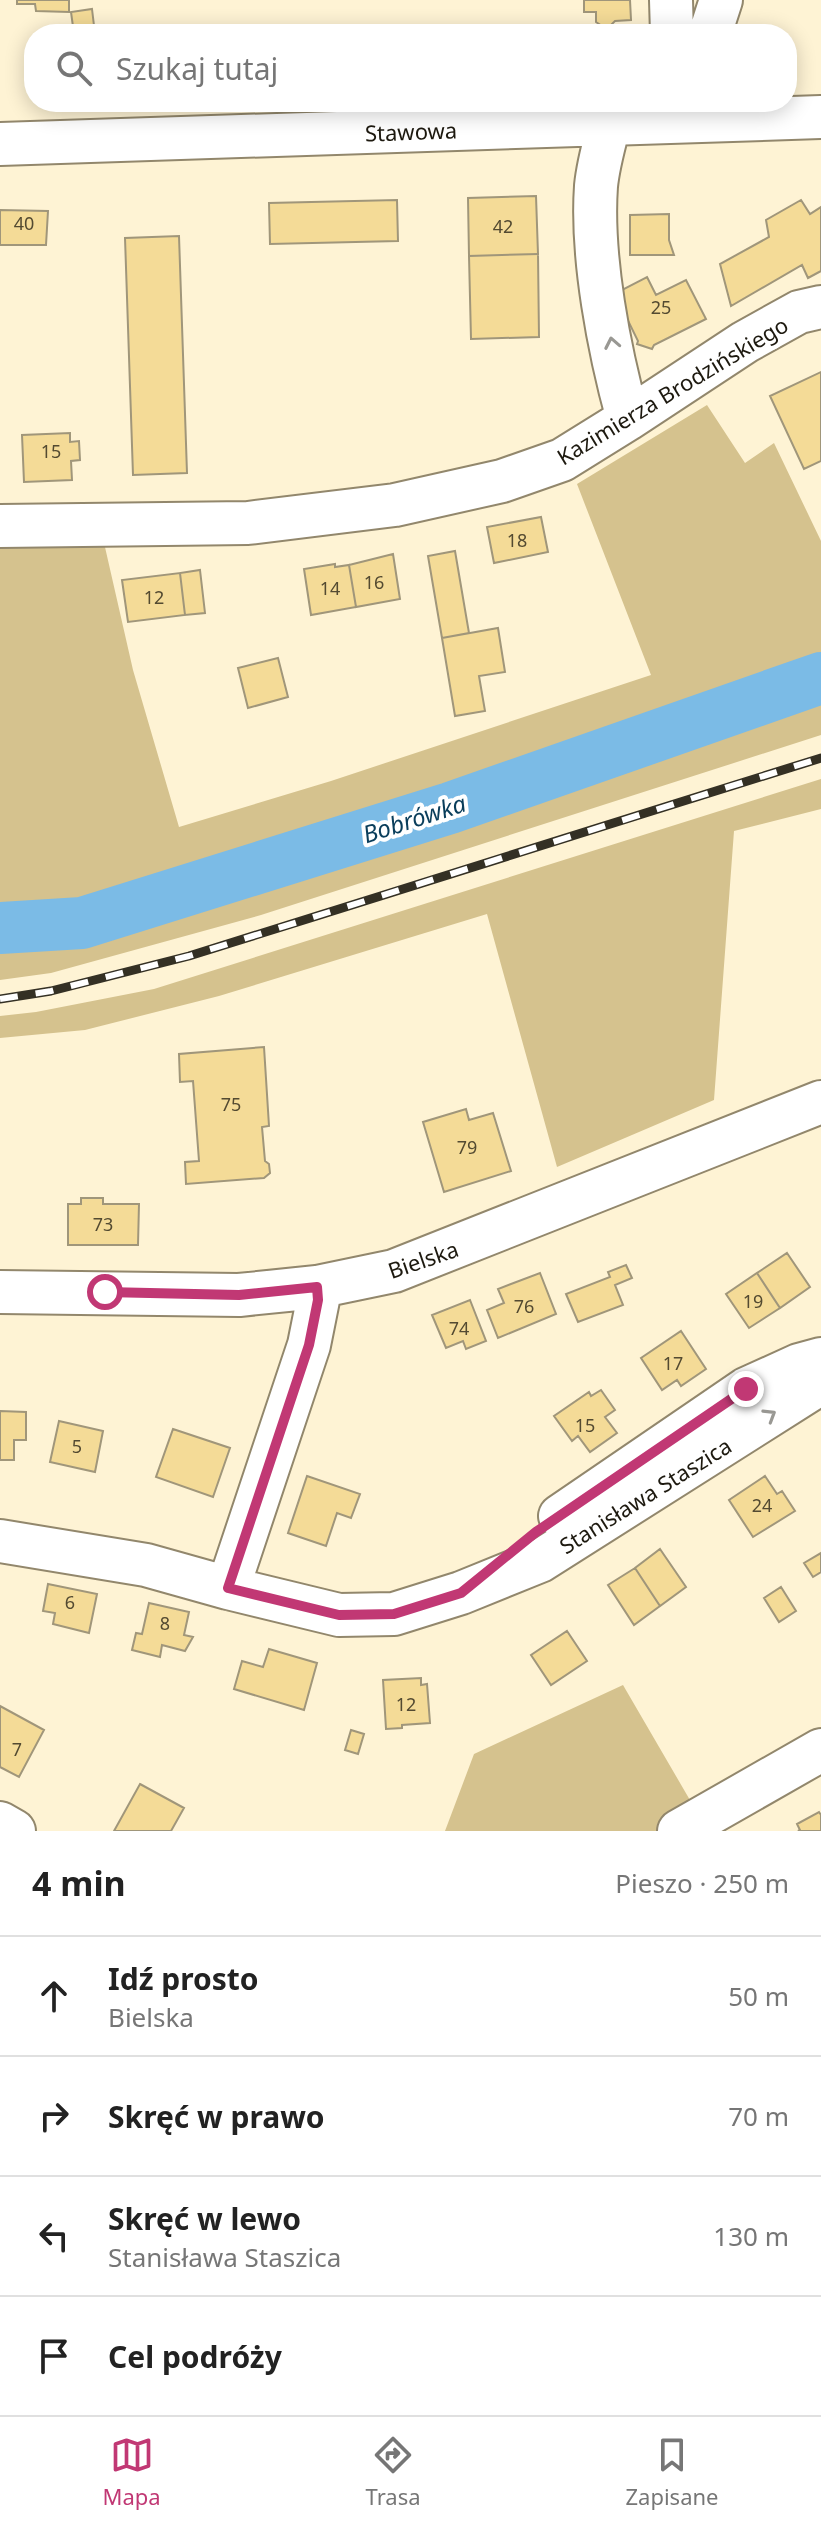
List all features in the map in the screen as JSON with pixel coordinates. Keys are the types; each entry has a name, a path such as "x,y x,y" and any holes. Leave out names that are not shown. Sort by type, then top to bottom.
{"street":[{"path":"671,0 672,24"},
{"path":"713,24 721,0"},
{"name":"Stawowa","path":"0,144 609,125 673,112 821,117"},
{"path":"609,125 596,183 595,242 628,419"},
{"name":"Kazimierza Brodzińskiego","path":"0,526 248,523 395,505 502,481 562,460 745,342 799,312 821,307"},
{"name":"Bielska","path":"0,1292 239,1295 317,1287 394,1271 821,1102"},
{"path":"228,1588 309,1345 318,1300 317,1287"},
{"name":"Stanisława Staszica","path":"461,1593 536,1532 746,1389 799,1365 821,1359"},
{"name":"Stanisława Staszica","path":"0,1541 146,1565 339,1615 394,1614 461,1593 540,1561 821,1383"},
{"path":"679,1831 821,1750"},
{"path":"0,1823 14,1831"}],"shaded area":[{"path":"707,405 745,463 774,443 821,541 821,735 261,915 51,973 0,980 0,536 102,534 133,670 179,827 331,781 651,675 577,484"},
{"path":"821,779 821,809 734,831 714,1100 557,1167 487,914 219,996 85,1030 0,1038 0,1016 154,989"},
{"path":"623,1685 694,1807 659,1831 445,1831 474,1754"}],"building":[{"path":"17,0 69,0 69,12 36,11 35,4 17,4"},
{"path":"584,0 630,0 631,20 599,24 596,22 596,12 584,12"},
{"path":"92,9 94,24 73,24 71,12"},
{"path":"536,196 538,254 469,256 468,198"},
{"path":"397,200 398,241 270,244 269,203"},
{"path":"801,200 810,214 821,207 821,271 808,278 802,265 731,306 720,264 769,237 766,220"},
{"path":"0,210 48,211 46,245 0,245"},
{"path":"669,214 669,240 674,255 630,255 630,215"},
{"path":"179,236 187,473 133,475 125,238"},
{"path":"538,254 539,337 471,339 469,256"},
{"path":"647,277 656,295 686,280 706,319 654,345 652,349 637,344 616,293"},
{"path":"821,372 821,461 804,469 770,396"},
{"path":"70,433 70,442 79,441 80,460 71,461 72,480 24,482 22,435"},
{"path":"541,517 548,552 494,563 487,527"},
{"path":"455,551 469,633 442,638 428,556"},
{"path":"393,554 400,599 356,607 349,565"},
{"path":"335,564 335,567 349,565 356,607 311,615 304,569"},
{"path":"200,570 205,613 185,615 180,573"},
{"path":"180,573 185,615 128,622 122,580"},
{"path":"498,628 505,672 479,676 485,711 455,716 442,638"},
{"path":"278,658 288,697 248,708 238,668"},
{"path":"264,1047 269,1126 262,1127 265,1161 269,1164 270,1173 264,1178 186,1184 185,1162 199,1161 193,1081 180,1082 179,1054"},
{"path":"466,1109 469,1120 493,1113 511,1171 444,1192 423,1122"},
{"path":"81,1198 103,1198 103,1204 139,1204 138,1245 68,1245 68,1204 81,1204"},
{"path":"787,1253 810,1287 780,1308 757,1273"},
{"path":"626,1265 632,1278 615,1285 623,1305 578,1322 566,1294 610,1277 608,1272"},
{"path":"540,1273 556,1314 498,1338 487,1310 504,1303 498,1289"},
{"path":"757,1273 780,1308 749,1328 726,1294"},
{"path":"470,1300 486,1341 466,1349 463,1341 446,1348 432,1315"},
{"path":"681,1331 706,1369 681,1386 677,1380 662,1390 641,1358"},
{"path":"601,1390 615,1410 605,1417 617,1433 590,1452 578,1436 572,1441 554,1416 589,1392 591,1396"},
{"path":"0,1411 26,1412 26,1440 14,1440 14,1460 0,1460"},
{"path":"59,1421 103,1431 95,1472 50,1462"},
{"path":"173,1429 230,1448 213,1497 156,1477"},
{"path":"307,1476 360,1494 351,1518 337,1513 326,1546 288,1533"},
{"path":"765,1476 777,1494 782,1491 795,1511 753,1537 729,1500"},
{"path":"660,1549 686,1587 660,1606 635,1568"},
{"path":"821,1553 821,1572 813,1577 804,1563"},
{"path":"635,1568 660,1606 634,1625 608,1585"},
{"path":"48,1584 97,1594 89,1633 53,1624 55,1613 43,1611"},
{"path":"781,1587 796,1611 779,1622 764,1598"},
{"path":"149,1603 189,1612 184,1635 193,1637 185,1651 162,1645 160,1657 132,1650 136,1633 142,1634"},
{"path":"567,1631 587,1661 551,1685 531,1655"},
{"path":"269,1649 317,1663 304,1710 234,1689 242,1661 263,1667"},
{"path":"421,1678 421,1685 427,1684 430,1723 386,1729 383,1680"},
{"path":"0,1706 44,1730 19,1777 0,1767"},
{"path":"351,1730 364,1734 358,1754 345,1750"},
{"path":"140,1784 184,1808 171,1831 114,1831"},
{"path":"819,1812 821,1831 798,1831 797,1824"}],"waterway":[{"name":"Bobrówka","path":"0,928 82,923 450,808 821,678"}],"railway":[{"path":"0,999 51,991 189,956 821,758"}],"route":[{"path":"105,1292 239,1295 317,1287 318,1300 309,1345 228,1588 339,1615 394,1614 461,1593 536,1532 746,1389"}]}
